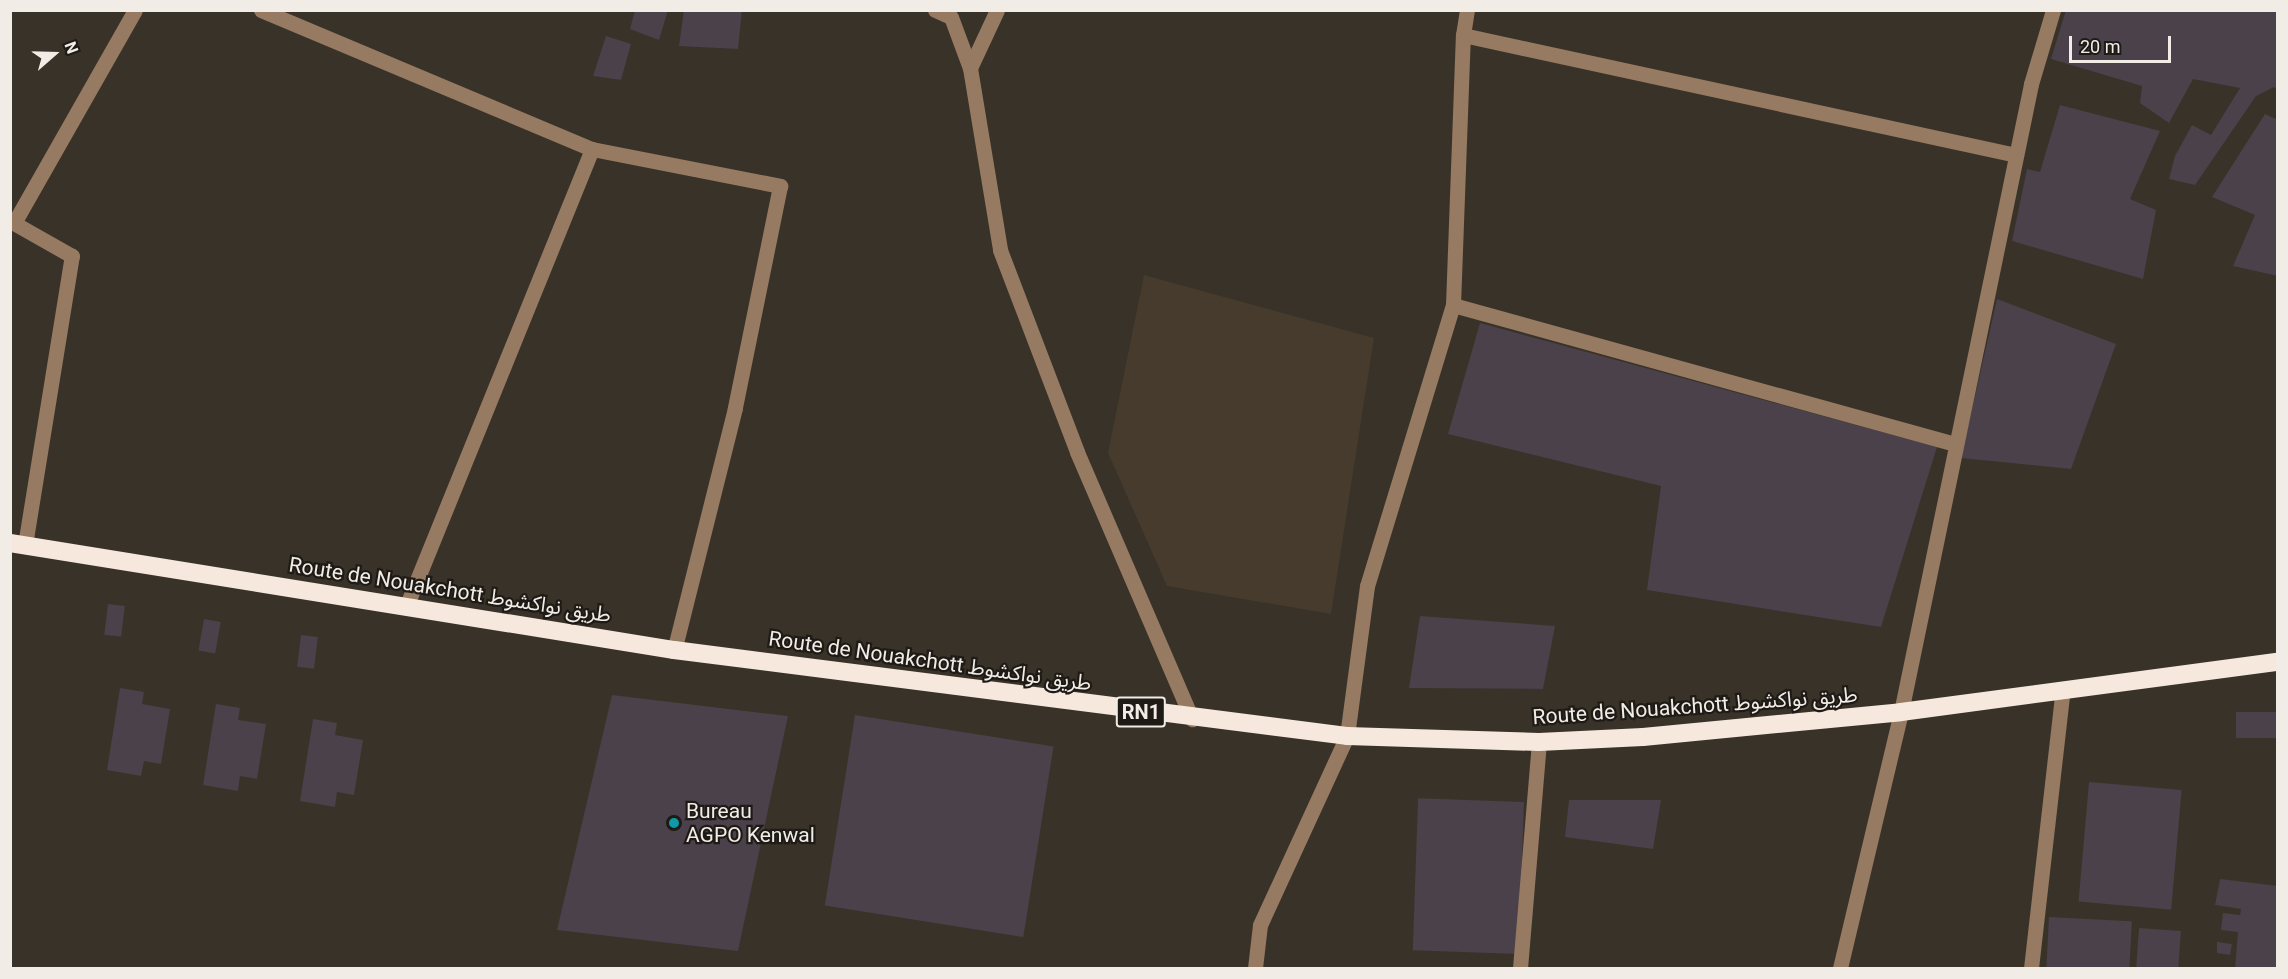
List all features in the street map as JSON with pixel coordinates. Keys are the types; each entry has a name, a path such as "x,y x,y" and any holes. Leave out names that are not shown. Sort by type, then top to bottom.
{"highway":[{"name":"Route de Nouakchott طريق نواكشوط","path":"18,544 674,650 1347,736 1539,742 1644,737 1901,712 2277,662"}],"street":[{"path":"18,544 72,256 14,223 135,10"},
{"path":"261,10 592,149 780,186 735,408 674,650"},
{"path":"935,10 951,17 970,68 1000,250 1077,452 1192,718"},
{"path":"970,68 997,10"},
{"path":"1255,969 1260,926 1347,736 1367,586 1453,305 1463,35 1467,10"},
{"path":"1840,969 1901,712 2016,155 2052,10"},
{"path":"1463,35 2016,155"},
{"path":"406,607 592,149"},
{"path":"1453,305 1955,444"},
{"path":"2031,969 2063,689"},
{"path":"1520,969 1539,742"}],"shaded area":[{"path":"1144,275 1374,338 1331,614 1167,586 1108,453"}],"building":[{"path":"635,10 668,10 659,40 630,29"},
{"path":"684,10 742,10 738,49 679,46"},
{"path":"2066,10 2278,10 2278,90 2274,87 2256,96 2195,185 2169,179 2175,156 2192,125 2211,135 2240,88 2193,79 2169,123 2140,103 2142,86 2051,59"},
{"path":"606,36 631,44 621,80 593,76"},
{"path":"2060,105 2160,131 2130,199 2156,210 2143,279 2012,241 2027,169 2040,172"},
{"path":"2265,114 2278,120 2278,276 2233,266 2255,215 2212,197"},
{"path":"1997,299 2116,344 2071,469 1961,458"},
{"path":"1480,323 1937,447 1881,627 1647,590 1661,486 1448,434"},
{"path":"108,604 125,606 121,637 104,635"},
{"path":"1420,616 1555,626 1543,689 1409,688"},
{"path":"204,619 221,622 215,653 198,651"},
{"path":"301,635 318,637 314,669 297,667"},
{"path":"120,688 144,692 142,704 170,709 161,764 144,761 141,776 107,770"},
{"name":"Bureau AGPO Kenwal","path":"612,695 788,716 738,951 557,930"},
{"path":"216,704 240,708 238,720 266,724 257,779 240,776 238,791 203,785"},
{"path":"2236,712 2278,712 2278,738 2236,738"},
{"path":"855,715 1054,746 1023,937 825,906"},
{"path":"313,719 337,723 335,735 363,740 354,795 337,792 335,807 300,801"},
{"path":"2089,782 2182,790 2171,910 2079,902"},
{"path":"1418,798 1524,802 1519,954 1413,950"},
{"path":"1569,800 1661,800 1653,849 1565,837"},
{"path":"2220,879 2278,886 2278,968 2235,968 2238,932 2221,930 2223,913 2240,915 2241,909 2215,905"},
{"path":"2049,917 2132,921 2129,968 2046,968"},
{"path":"2139,928 2181,931 2178,968 2136,968"},
{"path":"2217,942 2232,944 2230,955 2217,953"}],"place":[{"name":"Bureau AGPO Kenwal","path":"674,823"}]}
